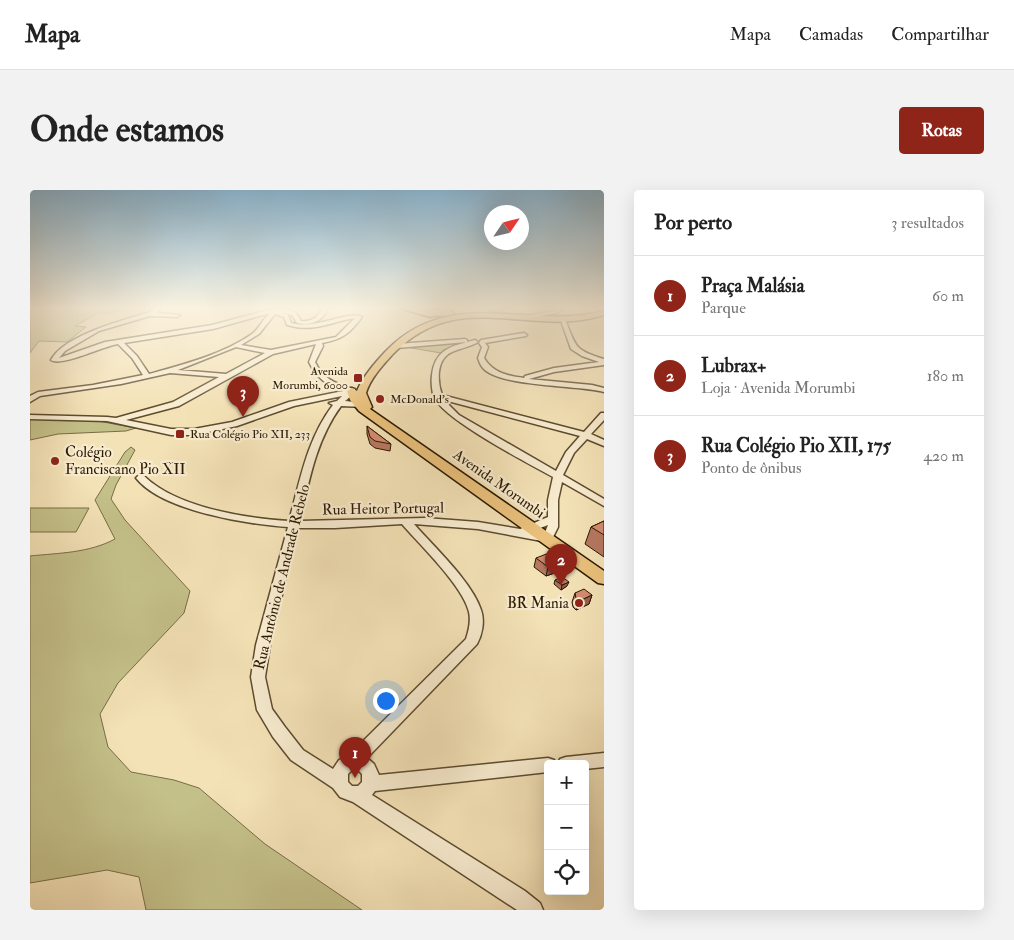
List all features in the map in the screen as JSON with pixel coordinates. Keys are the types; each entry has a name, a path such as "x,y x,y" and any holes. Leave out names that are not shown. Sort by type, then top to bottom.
{"main road":[{"path":"362,404 352,391 366,381 401,343"},
{"path":"362,404 361,393 366,381"},
{"name":"Avenida Morumbi","path":"362,404 375,416 604,579"}],"street":[{"path":"76,342 56,356 54,360 64,359 91,348 117,342"},
{"path":"120,342 135,357 148,377"},
{"path":"30,400 34,394 124,383 167,372 242,342"},
{"path":"234,346 271,352 324,342"},
{"path":"401,343 466,342"},
{"path":"476,342 448,351 438,360 437,396 443,407 456,417 604,503"},
{"path":"479,342 484,347 481,358 484,364 502,376 515,380 587,384 604,390"},
{"path":"571,342 573,348 584,355 604,362"},
{"path":"319,343 320,346 312,362 316,372 338,388 352,391"},
{"path":"119,420 176,404 231,376 271,352"},
{"path":"515,380 554,370 604,362"},
{"path":"167,372 231,376"},
{"path":"30,417 119,420 171,432 194,432 220,428 281,407 352,391"},
{"name":"Rua Antônio de Andrade Rebelo","path":"352,391 339,404 316,442 263,645 258,677 265,710 297,755 314,767 359,781 533,910"},
{"path":"437,396 586,435 604,443"},
{"path":"314,400 339,404 362,404"},
{"path":"547,539 552,530 553,500 558,477 570,452 604,415"},
{"name":"Rua Heitor Portugal","path":"140,478 162,494 202,508 254,520 324,526 405,521 448,522 547,539"},
{"name":"Rua Heitor Portugal","path":"514,532 532,528 553,519"},
{"path":"405,521 466,592 475,610 477,625 472,641 369,746 359,781 397,780 544,766"},
{"path":"589,762 604,760"}],"shaded area":[{"path":"30,342 39,342 30,353"},
{"path":"464,343 441,353 406,347"},
{"path":"30,419 87,419 136,428 126,431 58,434 30,440"},
{"path":"131,447 135,450 116,485 111,499 125,520 190,591 184,613 118,683 100,714 108,747 131,772 174,780 199,788 265,844 362,910 146,910 139,877 107,870 30,883 30,556 84,550 115,539 95,500 125,452"},
{"path":"30,508 89,508 76,532 30,532"}],"building":[{"path":"367,426 391,444 375,441 370,437"},
{"path":"604,521 604,535 591,527"},
{"path":"549,553 562,562 548,567 536,558"},
{"path":"562,577 569,582 562,585 555,580"},
{"path":"584,589 592,595 579,601 575,593"}],"place":[{"name":"Avenida Morumbi, 6000","path":"358,378"},
{"name":"McDonald's","path":"380,399"},
{"name":"Rua Colégio Pio XII, 175","path":"243,417"},
{"name":"Rua Colégio Pio XII, 233","path":"180,434"},
{"name":"Colégio Franciscano Pio XII","path":"55,461"},
{"name":"Lubrax+","path":"561,585"},
{"name":"BR Mania","path":"579,603"},
{"name":"Praça Malásia","path":"355,778"}]}
